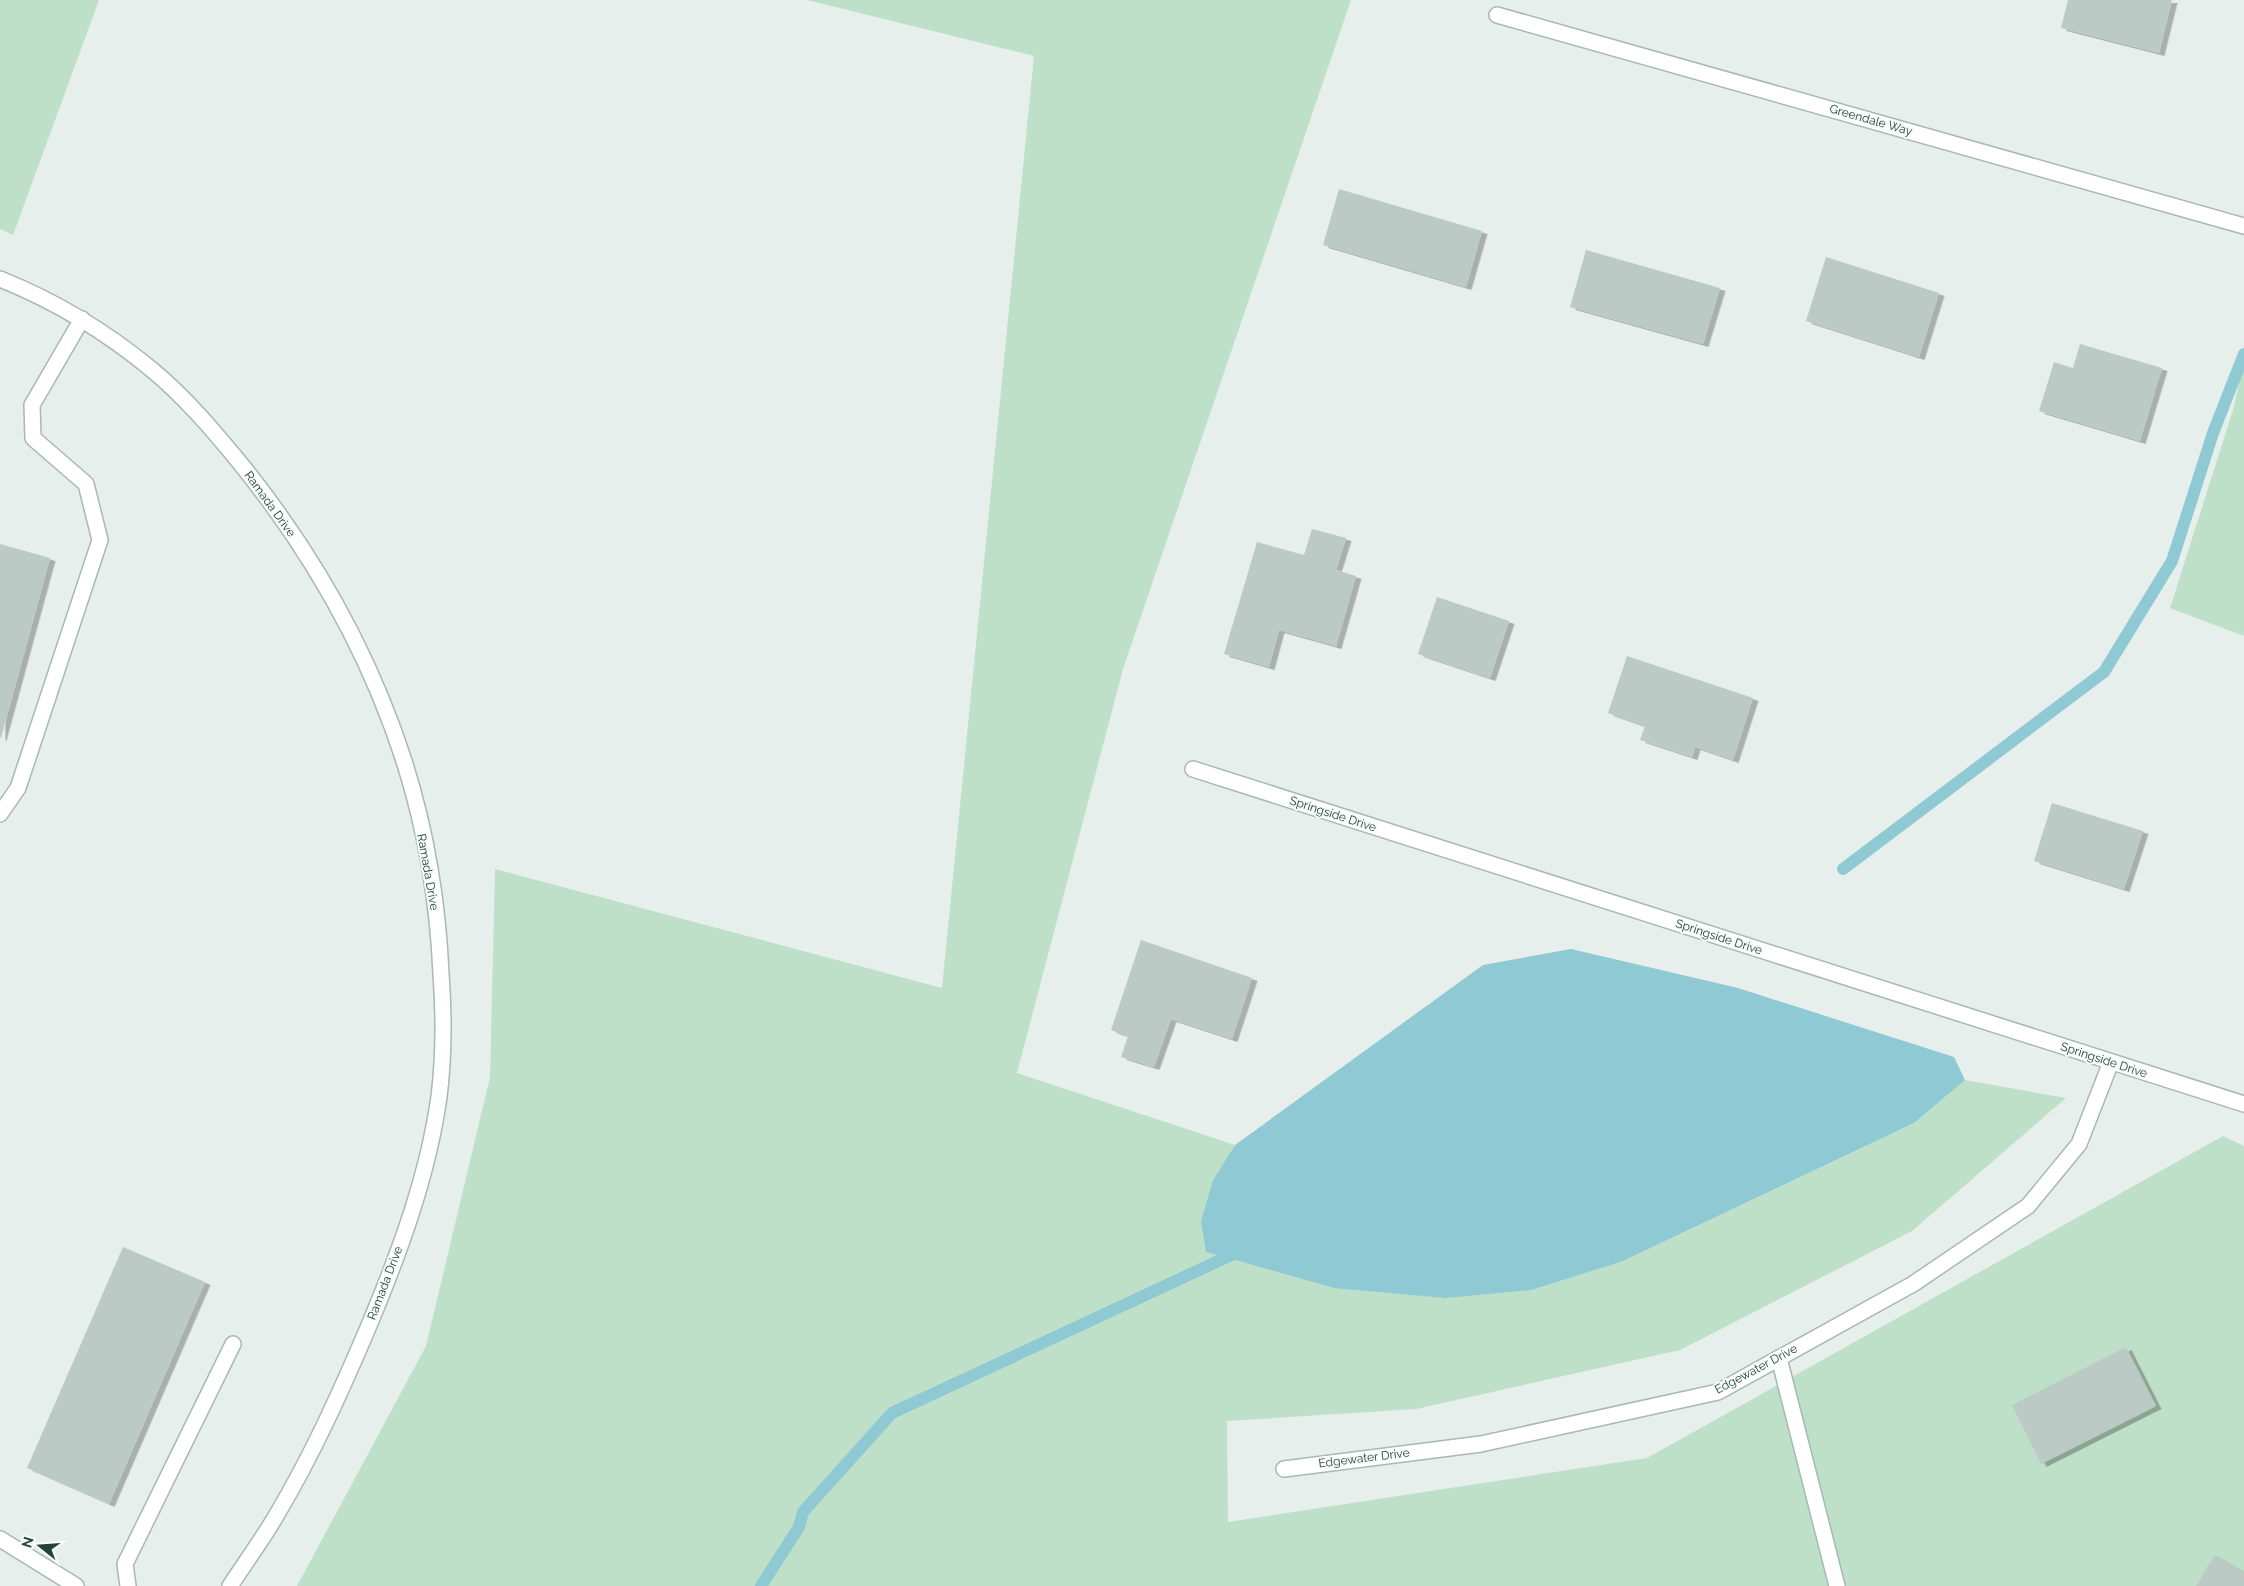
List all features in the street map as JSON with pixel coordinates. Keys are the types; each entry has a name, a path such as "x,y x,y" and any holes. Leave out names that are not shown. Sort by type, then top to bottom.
{"street":[{"name":"Greendale Way","path":"1497,15 2244,226"},
{"name":"Ramada Drive","path":"0,279 36,294 82,319 152,370 209,425 271,501 325,585 371,673 405,764 429,861 440,939 444,1019 439,1096 424,1173 396,1258 332,1413 276,1517 230,1586"},
{"path":"0,814 18,788 100,540 86,484 33,438 32,405 82,319"},
{"name":"Springside Drive","path":"1193,769 2244,1104"},
{"name":"Edgewater Drive","path":"1284,1469 1481,1444 1718,1392 1913,1284 2028,1206 2079,1144 2110,1062"},
{"path":"128,1586 124,1564 233,1344"},
{"path":"1779,1358 1837,1586"},
{"path":"0,1539 67,1583"}],"green space":[{"path":"0,0 99,0 13,235 0,229"},
{"path":"807,0 1351,0 1123,669 1017,1073 1235,1145 1213,1180 1206,1252 1334,1288 1623,1261 1914,1123 1965,1080 2066,1098 1912,1231 1680,1350 1416,1409 1227,1421 1228,1522 1647,1458 2223,1136 2244,1146 2244,1586 297,1586 426,1346 490,1077 495,869 942,988 1034,56"},
{"path":"2244,361 2244,636 2170,608 2233,410"}],"water":[{"path":"1571,949 1738,988 1954,1057 1965,1080 1914,1123 1623,1261 1531,1290 1445,1298 1334,1288 1206,1252 1201,1221 1213,1180 1235,1145 1483,965"}],"building":[{"path":"2068,0 2172,0 2159,53 2061,28"},
{"path":"1339,189 1482,231 1466,287 1323,245"},
{"path":"1586,250 1720,288 1703,344 1570,307"},
{"path":"1826,257 1939,293 1919,357 1806,321"},
{"path":"2080,344 2162,368 2140,441 2039,411 2054,362 2073,368"},
{"path":"1312,529 1346,538 1336,570 1356,576 1336,646 1279,630 1269,667 1224,654 1257,542 1304,555"},
{"path":"0,544 50,558 1,738 0,738"},
{"path":"1437,597 1509,621 1490,678 1418,654"},
{"path":"1627,656 1753,698 1733,760 1695,747 1692,757 1640,740 1645,726 1608,713"},
{"path":"2052,803 2143,831 2124,889 2034,861"},
{"path":"1141,940 1252,978 1232,1039 1171,1019 1154,1067 1121,1057 1128,1036 1111,1030"},
{"path":"123,1247 205,1282 109,1504 27,1468"},
{"path":"2126,1347 2156,1406 2041,1464 2012,1405"},
{"path":"2215,1555 2244,1572 2244,1586 2196,1586"}],"waterway":[{"path":"1843,869 2104,672 2172,561 2213,433 2244,354"},
{"path":"761,1586 799,1527 803,1512 892,1413 1242,1250"}]}
